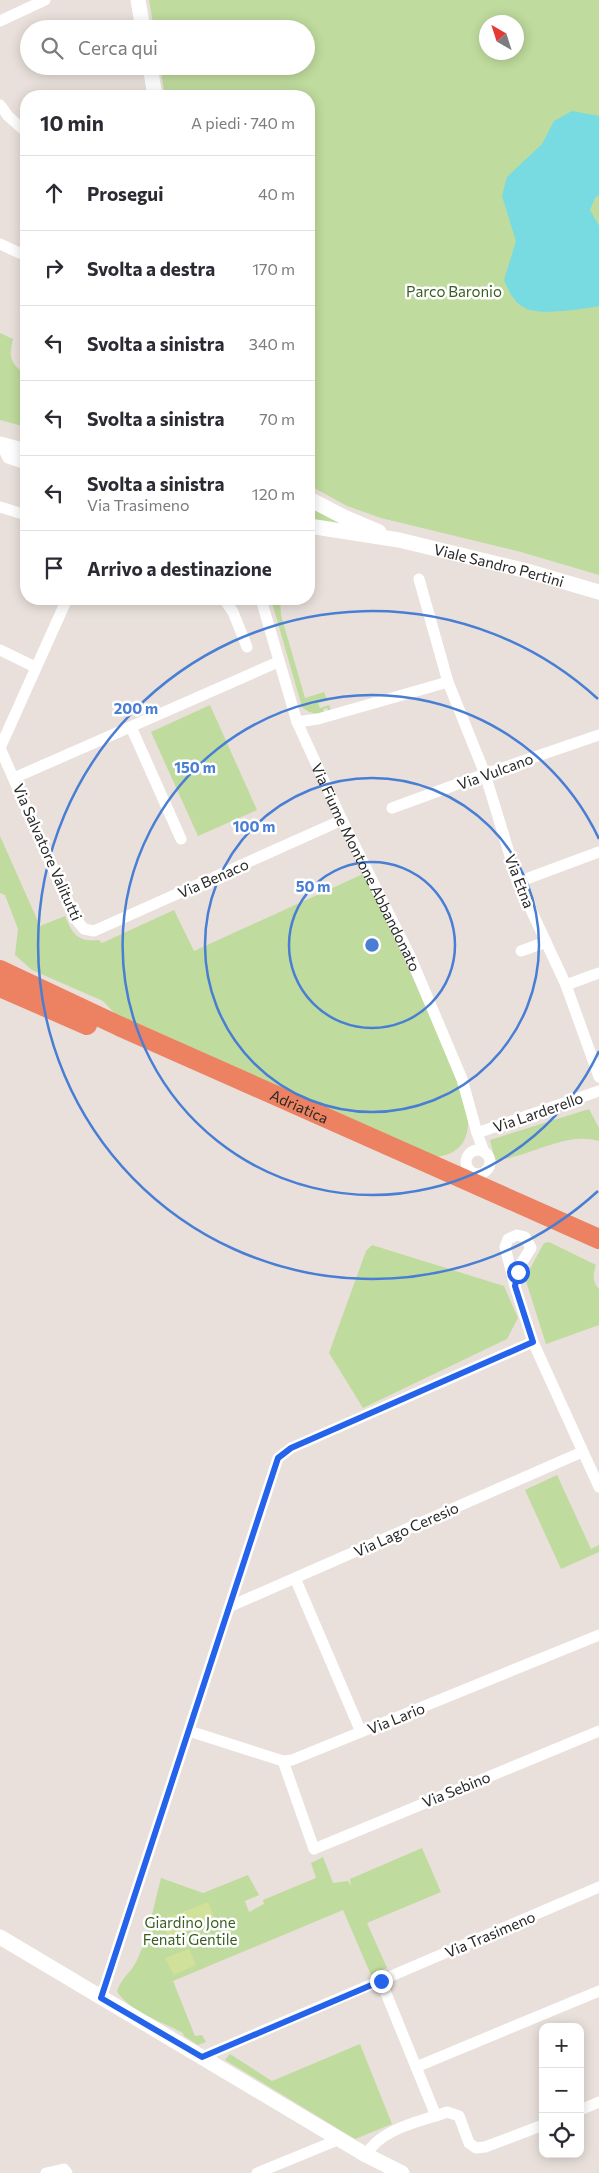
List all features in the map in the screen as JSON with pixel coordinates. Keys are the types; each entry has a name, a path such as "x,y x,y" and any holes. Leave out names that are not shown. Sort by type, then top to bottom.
{"highway":[{"name":"Adriatica","path":"0,970 119,1026 599,1239"},
{"name":"Adriatica","path":"0,987 599,1252"}],"street":[{"path":"0,21 45,0"},
{"path":"138,0 141,20"},
{"path":"152,75 154,90"},
{"path":"0,105 8,116 20,127"},
{"path":"0,244 20,253"},
{"path":"0,444 20,449"},
{"path":"0,444 8,458 20,462"},
{"name":"Viale Sandro Pertini","path":"315,502 346,518 399,540"},
{"path":"0,507 20,513"},
{"name":"Viale Sandro Pertini","path":"315,527 399,540 527,571 599,592"},
{"name":"Via Etna","path":"419,579 448,682 485,774 518,882 566,985 599,1077"},
{"path":"0,748 63,605"},
{"path":"228,605 233,612 247,647"},
{"name":"Via Fiume Montone Abbandonato","path":"263,605 297,722 342,820 410,956 462,1080 477,1133 484,1152 489,1157 486,1171 478,1173 468,1168 466,1160 470,1153"},
{"path":"0,650 35,667"},
{"path":"14,778 278,662"},
{"path":"297,722 318,719 448,682"},
{"path":"131,727 181,840"},
{"name":"Via Vulcano","path":"392,808 599,735"},
{"name":"Via Salvatore Valitutti","path":"0,748 75,918 84,929"},
{"name":"Via Benaco","path":"84,929 94,931 342,820"},
{"path":"518,882 599,852"},
{"path":"521,951 546,942"},
{"path":"566,985 599,973"},
{"name":"Via Larderello","path":"477,1133 599,1091"},
{"path":"470,1153 477,1133"},
{"path":"470,1153 477,1150 484,1152"},
{"path":"515,1286 533,1342 599,1487"},
{"path":"101,1998 231,1606 275,1465 284,1452 533,1342"},
{"name":"Via Lago Ceresio","path":"231,1606 582,1452"},
{"path":"295,1578 361,1732"},
{"name":"Via Lario","path":"283,1761 302,1758 599,1635"},
{"path":"189,1731 283,1761"},
{"name":"Via Sebino","path":"283,1761 314,1849 599,1731"},
{"name":"Via Trasimeno","path":"202,2057 599,1887"},
{"path":"0,1936 366,2155 402,2173"},
{"path":"381,1981 436,2116"},
{"path":"416,2067 599,1992"},
{"path":"584,2108 599,2102"},
{"path":"366,2155 376,2140 386,2134 447,2112 459,2116 469,2143 476,2148 485,2147 539,2126"},
{"path":"258,2173 340,2139"},
{"path":"46,2173 64,2169 67,2173"}],"green space":[{"name":"Parco Baronio","path":"149,0 599,0 599,575 521,552 381,518 347,506 315,488 315,90 164,90 162,75 315,75 315,20 152,20"},
{"path":"0,333 13,339 11,356 20,370 20,425 0,420"},
{"path":"315,505 363,530 315,523"},
{"path":"273,605 280,605 281,615 305,698 324,692 327,700 318,703 320,708 329,705 331,711 327,708 323,709 324,713 315,714 302,707"},
{"path":"210,705 257,810 198,836 151,732"},
{"path":"0,836 40,926 65,916 77,936 86,940 99,940 102,943 174,910 194,951 363,874 420,993 462,1093 468,1116 466,1137 463,1142 449,1154 436,1157 120,1019 103,1001 32,970 15,955 18,929 5,895 0,893"},
{"path":"589,1109 599,1128 599,1141 573,1139 521,1155 495,1160 490,1140"},
{"path":"549,1242 596,1265 594,1278 595,1284 599,1289 599,1325 546,1344 525,1278 544,1243"},
{"path":"372,1245 504,1286 518,1318 507,1339 363,1408 329,1353 366,1251"},
{"path":"557,1475 591,1549 599,1545 599,1552 561,1569 525,1490"},
{"name":"Giardino Jone Fenati Gentile","path":"422,1848 441,1892 367,1923 387,1968 371,1975 343,1910 173,1981 195,2036 202,2035 206,2042 198,2045 184,2036 183,2033 137,2010 122,1998 117,1991 121,1982 136,1963 142,1949 161,1878 203,1893 248,1875 259,1895 245,1901 249,1912 264,1904 263,1900 316,1878 311,1863 323,1857 333,1883 348,1881 351,1886 350,1879"},
{"path":"208,1902 215,1919 168,1940 163,1920"},
{"path":"189,1949 196,1965 174,1975 165,1958"},
{"path":"360,2044 392,2124 355,2139 225,2060 230,2054 272,2081"}],"water":[{"path":"572,111 599,116 599,195 595,198 590,210 599,226 599,306 561,311 531,310 521,306 514,299 504,280 516,241 502,196 507,177 542,144 554,121"}],"route":[{"path":"381,1981 202,2057 101,1998 278,1458 291,1448 533,1342 522,1313 515,1286 518,1272"}]}
